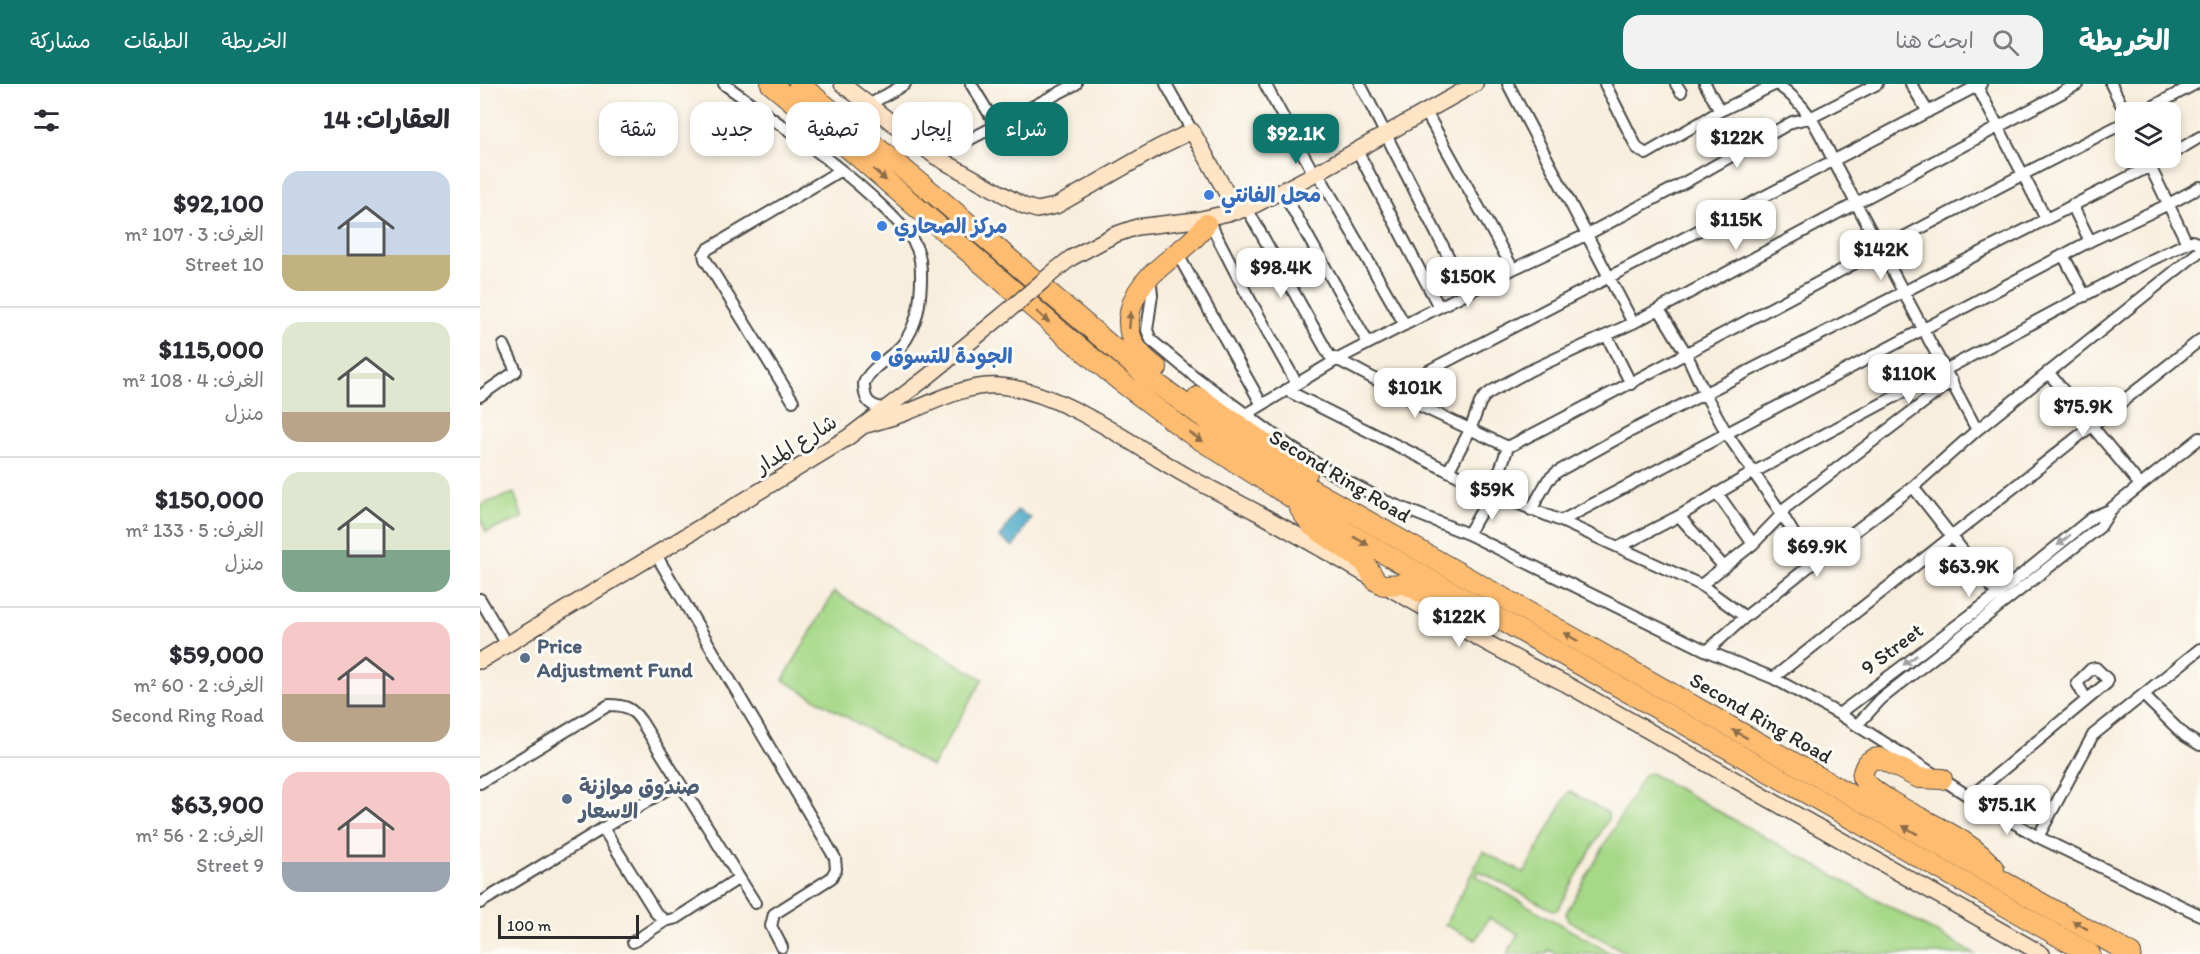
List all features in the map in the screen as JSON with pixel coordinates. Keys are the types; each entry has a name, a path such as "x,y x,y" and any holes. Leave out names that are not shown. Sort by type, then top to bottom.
{"highway":[{"name":"Second Ring Road","path":"771,84 1119,381 1188,432 1346,532 2090,954"},
{"name":"Second Ring Road","path":"799,84 916,179 1145,375 1267,464 2131,954"},
{"path":"1208,223 1198,235 1150,275 1140,287 1133,300 1130,315 1129,331 1134,347 1144,358 1307,474 1341,506"},
{"path":"1293,500 1312,526 1357,556 1379,583 1406,584 1453,610 1498,618"},
{"path":"1942,779 1919,778 1879,758 1867,763 1862,777 1865,783 1893,803 1986,858 2005,883"}],"street":[{"path":"724,84 867,191 911,237 919,255 920,288 916,318 898,350 870,373 864,383 869,403 874,407 886,409"},
{"path":"842,84 863,102"},
{"path":"872,102 905,84"},
{"path":"971,84 985,107"},
{"path":"1041,102 1076,84"},
{"path":"1166,84 1192,131 1329,354 1399,392 1414,403 1508,447"},
{"path":"1265,84 1405,325"},
{"path":"1361,84 1467,293"},
{"path":"1114,235 1208,223 1243,212 1284,194 1387,134 1485,84"},
{"path":"1508,84 1633,323"},
{"path":"1605,84 1637,148 1646,154 1720,111 1776,84 1786,91 1812,117 1977,430"},
{"path":"1705,84 1720,111"},
{"path":"1247,414 1338,359 1513,269 1586,235 1792,122 1812,117 1877,84"},
{"path":"1911,84 1928,112"},
{"path":"1449,471 1470,430 1480,403 1492,391 1529,371 1633,323 2078,84"},
{"path":"2111,84 2120,102"},
{"path":"2162,102 2195,84"},
{"path":"1399,392 1428,371 1979,85 2046,219"},
{"path":"1114,235 1137,227 1243,212 1358,152 1467,86"},
{"path":"1427,114 1513,269"},
{"path":"880,115 936,157 1024,206 1038,210 1056,206 1192,131"},
{"path":"1468,534 1492,493 1508,447 1687,355 2024,173 2115,128"},
{"path":"936,157 985,131"},
{"path":"2181,148 2200,137"},
{"path":"1358,152 1439,307"},
{"path":"1531,510 1548,480 1557,472 1631,431 2046,219 2137,168"},
{"path":"2151,168 2187,243"},
{"path":"793,400 705,260 704,254 708,249 841,170"},
{"path":"1561,521 2063,255 2200,187"},
{"path":"1284,194 1368,344"},
{"path":"2072,205 2090,241"},
{"path":"1208,223 1297,384"},
{"name":"شارع المدار","path":"480,661 866,425 1071,258 1114,235"},
{"path":"1619,547 1679,516 1754,472 2085,296 2187,243 2192,241 2200,244"},
{"path":"1707,651 1745,617 1913,488 1977,430 2200,251"},
{"path":"1177,253 1262,405"},
{"path":"2063,255 2085,296"},
{"path":"1150,275 1152,295 1148,336 1194,376 1292,448 1333,474 1385,501 1468,534 1707,651 1773,678 1839,714 2038,837 2200,915"},
{"path":"1659,309 1687,355 1727,434 1782,514 1812,564"},
{"path":"1607,336 1630,384"},
{"path":"1773,678 2200,340"},
{"path":"480,396 516,371 504,345"},
{"path":"2048,372 2140,485"},
{"path":"1701,585 1753,544 1785,508 1952,381"},
{"path":"866,425 979,387 997,386 1039,394 1093,421 1490,646 1576,690 2042,954"},
{"path":"1286,390 1492,493 1561,521 1701,585 1745,617"},
{"name":"9 Street","path":"1857,725 1881,699 2093,517 2112,508 2200,438"},
{"path":"1913,488 2000,599"},
{"path":"1717,493 1753,544"},
{"path":"1679,516 1724,567"},
{"path":"655,554 836,858 836,868 831,878 774,914 771,926 782,947"},
{"path":"480,599 507,645"},
{"name":"9 Street","path":"1839,714 2000,599"},
{"path":"2038,837 2093,735 2200,649"},
{"path":"2142,695 2185,736 2200,745"},
{"path":"1970,797 2086,699"},
{"path":"480,783 609,705 622,705 634,711 755,903"},
{"path":"480,903 679,782"},
{"path":"603,828 656,913 665,921"},
{"path":"633,942 665,921 677,918 740,878"}],"green space":[{"path":"514,493 523,518 486,532 480,517 480,505"},
{"path":"834,592 983,679 932,767 783,680"},
{"path":"1650,773 1975,954 1628,954 1568,920 1566,913 1644,775"},
{"path":"1569,791 1608,813 1608,819 1558,909 1554,911 1479,871 1476,876 1612,954 1556,954 1549,950 1547,954 1507,954 1518,934 1489,918 1476,940 1445,925 1483,851 1524,873"}],"water":[{"path":"1017,510 1031,518 1014,547 1000,538"}],"place":[{"name":"محل الفانتي","path":"1209,195"},
{"name":"مركز الصحاري","path":"882,226"},
{"name":"الجودة للتسوق","path":"876,356"},
{"name":"Price Adjustment Fund","path":"525,658"},
{"name":"صندوق موازنة الاسعار","path":"567,799"}]}
